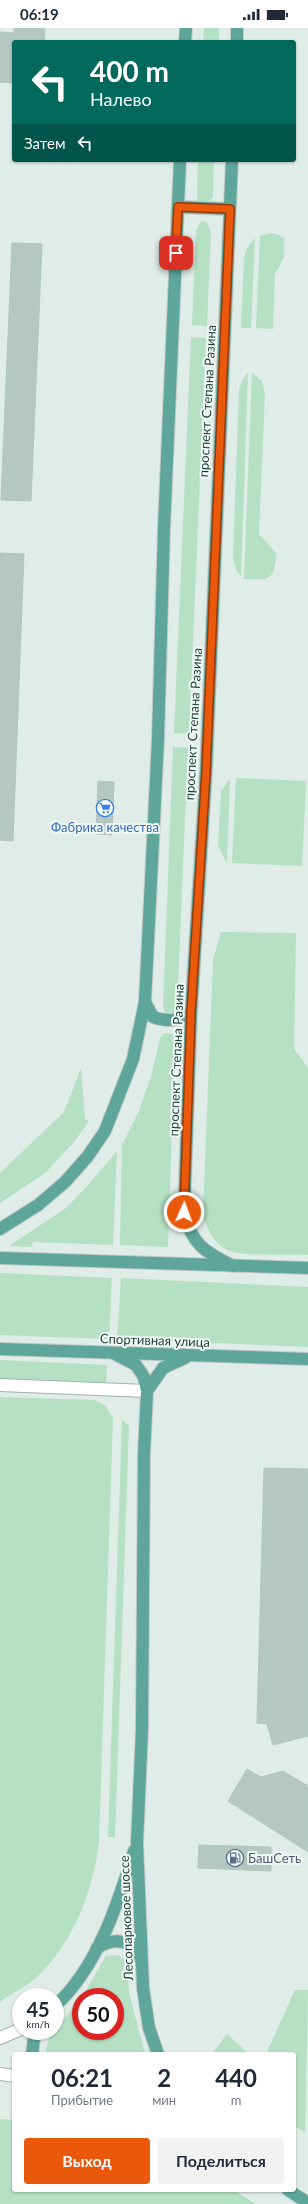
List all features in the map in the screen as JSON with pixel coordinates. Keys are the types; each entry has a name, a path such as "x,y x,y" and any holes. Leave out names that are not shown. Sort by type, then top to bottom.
{"main road":[{"path":"185,40 186,28"},
{"path":"237,40 238,28"},
{"path":"0,1229 38,1205 65,1182 88,1156 105,1131 133,1058 145,1002 158,739 164,528 180,162"},
{"name":"проспект Степана Разина","path":"232,162 206,764 191,1013 184,1212 188,1229 198,1245 209,1255 234,1266"},
{"path":"178,207 230,209"},
{"path":"145,1002 153,1017 164,1021 182,1018 191,1013"},
{"path":"0,1258 308,1268"},
{"name":"Спортивная улица","path":"0,1348 189,1356 308,1359"},
{"path":"112,1353 136,1365 144,1377 147,1391 144,1454 142,1729 137,1843"},
{"path":"147,1391 163,1368 189,1356"},
{"name":"Лесопарковое шоссе","path":"64,1995 77,1980 97,1948 118,1906 137,1843"},
{"name":"Лесопарковое шоссе","path":"137,1843 143,1988 149,2028 157,2052"},
{"path":"97,1948 106,1942 130,1944 136,1950 142,1961"},
{"path":"32,2052 34,2040"},
{"path":"291,2192 308,2203"}],"street":[{"path":"0,1385 147,1391"},
{"path":"0,2038 12,2033"},
{"path":"0,2074 12,2076"}],"green space":[{"path":"204,28 219,28 219,40 203,40"},
{"path":"198,162 214,162 213,197 207,203 198,201"},
{"path":"201,221 207,222 211,232 207,326 192,325 196,231"},
{"path":"271,233 277,234 284,238 284,257 275,274 273,329 256,328 260,236"},
{"path":"255,238 251,328 241,328 244,258 247,248"},
{"path":"191,337 206,338 189,734 174,733"},
{"path":"248,372 241,576 237,572 233,558 239,389"},
{"path":"252,373 262,381 265,393 259,534 276,553 272,574 265,579 260,580 244,579"},
{"path":"173,747 188,748 177,1008 173,1015 166,1015 163,1007"},
{"path":"236,778 306,781 302,866 232,863"},
{"path":"230,779 227,864 218,845 221,791"},
{"path":"221,932 296,933 294,1049 308,1068 308,1255 243,1254 227,1250 222,1247 210,1234 204,1217 213,960"},
{"path":"164,1033 172,1034 175,1039 168,1247 120,1245 122,1145 138,1113 151,1077 160,1038"},
{"path":"81,1068 85,1119 89,1121 74,1142 45,1173 0,1203 0,1173 64,1112"},
{"path":"117,1151 113,1245 33,1242 32,1247 9,1246 66,1208"},
{"path":"0,1273 112,1278 109,1339 0,1335"},
{"path":"121,1278 308,1287 308,1347 117,1339"},
{"path":"0,1360 107,1365 106,1385 0,1380"},
{"path":"0,1397 94,1400 105,1405 113,1418 99,1842 87,1896 72,1930 63,1945 36,1978 21,1988 12,1988 12,1994 0,2002"},
{"path":"122,1420 129,1426 115,1837 108,1837"},
{"path":"118,1955 127,1960 129,1993 144,2052 48,2052 46,2050 49,2040 64,2040 64,2019 72,2009 72,2040 124,2040 124,1988 87,1988 106,1956"},
{"path":"295,1990 308,1990 305,2132 296,2127 296,2052 267,2052"},
{"path":"227,2034 247,2052 214,2052"},
{"path":"0,2119 12,2120 12,2192 236,2192 256,2204 0,2204"}],"building":[{"path":"14,28 45,28 44,40 12,40 12,83 0,82 0,32 14,33"},
{"path":"12,243 42,244 31,501 1,500"},
{"path":"0,553 24,554 13,841 0,840"},
{"name":"Фабрика качества","path":"98,781 114,782 112,835 96,834"},
{"path":"264,1468 308,1469 308,1736 273,1745 267,1724 257,1723"},
{"path":"247,1769 261,1777 283,1771 308,1786 308,1852 228,1801"},
{"name":"БашСеть","path":"199,1845 271,1847 271,1871 198,1868"}],"place":[{"name":"Фабрика качества","path":"105,808"},
{"name":"БашСеть","path":"235,1858"}],"route":[{"path":"176,253 178,207 230,209 206,772 191,1013 184,1212"}]}
